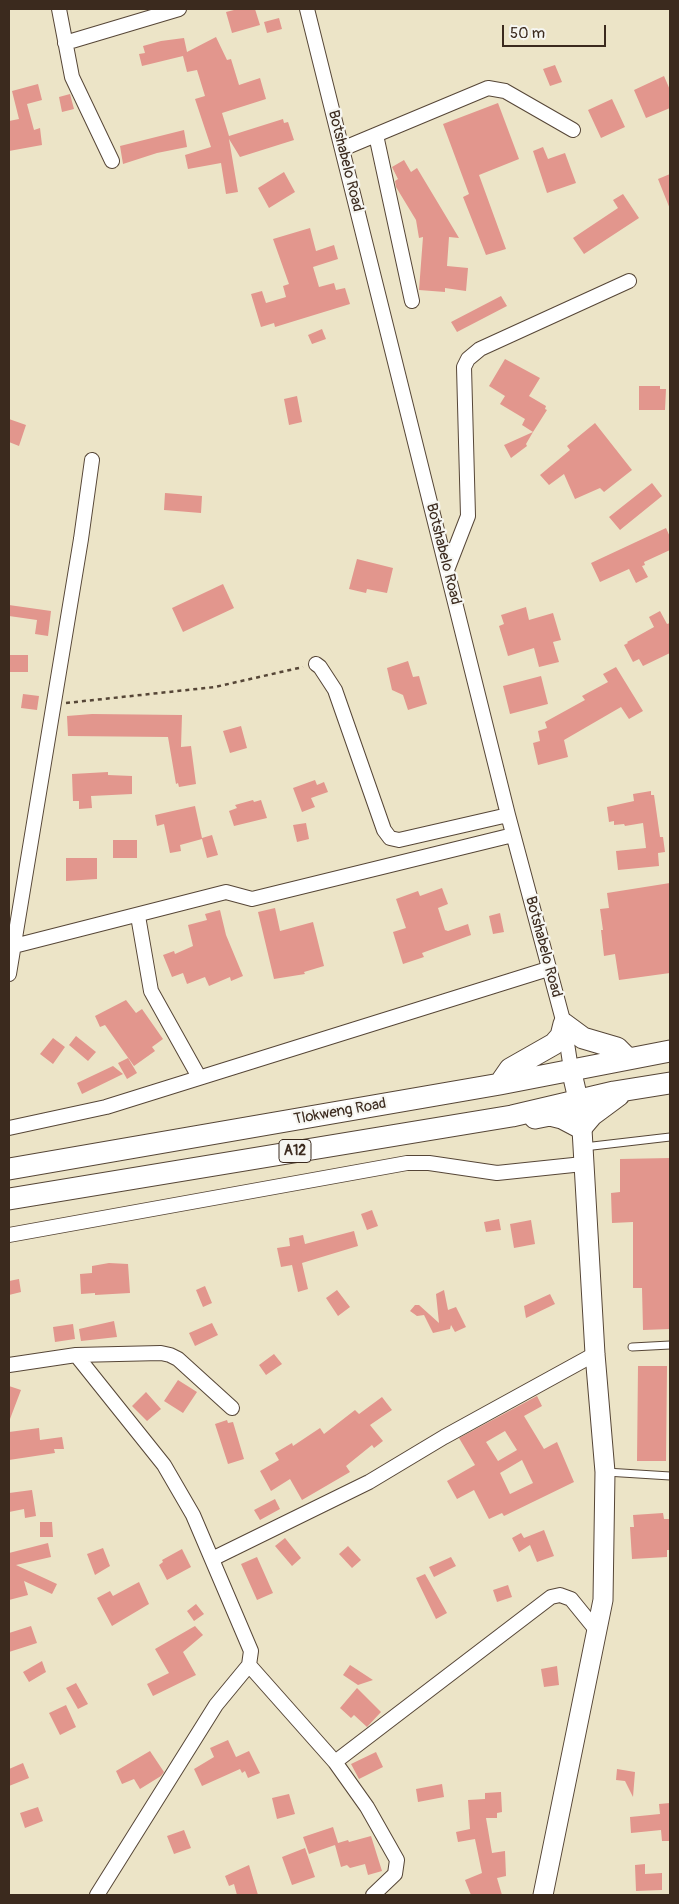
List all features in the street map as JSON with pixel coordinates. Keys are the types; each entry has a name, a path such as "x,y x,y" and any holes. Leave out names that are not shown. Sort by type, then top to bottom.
{"main road":[{"path":"564,1024 573,1033 584,1038 617,1048 627,1058"},
{"path":"500,1084 510,1070 554,1044 561,1036 564,1024"},
{"name":"Tlokweng Road","path":"9,1169 500,1084 670,1051"},
{"name":"Tlokweng Road","path":"9,1199 512,1116 614,1092 670,1083"},
{"path":"582,1147 592,1115 615,1096 643,1088"},
{"path":"512,1116 530,1119 550,1115 567,1120 582,1147"}],"street":[{"path":"59,9 72,77 112,162"},
{"path":"65,43 179,9"},
{"name":"Botshabelo Road","path":"308,9 508,815 564,1024 571,1069 580,1100 595,1354 605,1472 603,1600 543,1895"},
{"path":"342,149 488,88 505,90 573,130"},
{"path":"376,135 412,301"},
{"path":"447,570 468,516 464,367 468,359 480,349 629,281"},
{"path":"9,974 14,946 15,906 82,539 92,460"},
{"path":"316,664 335,690 384,830 390,838 399,840 508,815"},
{"path":"14,946 138,916 226,892 252,899 513,834"},
{"path":"138,916 150,991 199,1077"},
{"path":"9,1128 106,1106 548,969"},
{"path":"9,1234 407,1163 497,1173 582,1147"},
{"path":"9,1365 76,1354 161,1353 178,1359 232,1408"},
{"path":"76,1354 164,1465 193,1515 251,1651 249,1665 216,1705 97,1895"},
{"path":"212,1559 369,1482 444,1437 595,1354"},
{"path":"335,1762 551,1597 560,1595 571,1599 597,1631"},
{"path":"249,1665 335,1762 367,1807 398,1860 395,1874 373,1895"}],"lane":[{"path":"582,1147 609,1142 670,1137"},
{"path":"632,1347 670,1345"},
{"path":"605,1472 670,1476"}],"path":[{"path":"52,704 113,700 215,687 316,664"}],"building":[{"path":"238,9 255,9 260,25 232,33 226,12"},
{"path":"279,18 282,29 267,33 264,22"},
{"path":"216,37 227,60 231,59 239,85 260,78 266,99 222,113 229,136 283,119 284,123 288,122 294,140 240,157 229,139 238,192 226,194 221,163 188,169 185,155 211,147 195,99 205,96 197,70 187,72 183,56 142,66 139,54 145,53 143,46 184,38 187,52"},
{"path":"555,65 562,82 550,86 543,69"},
{"path":"664,76 670,90 670,108 646,118 634,90"},
{"path":"38,84 42,100 27,104 34,130 40,128 42,145 9,151 9,121 19,119 12,91"},
{"path":"70,94 74,109 62,112 59,97"},
{"path":"612,99 625,127 601,138 588,110"},
{"path":"498,103 519,159 479,175 506,249 486,255 463,197 469,194 443,124"},
{"path":"184,130 187,147 157,153 123,164 120,146"},
{"path":"543,147 548,159 565,153 576,183 547,193 533,151"},
{"path":"404,160 411,172 417,168 459,238 449,237 447,266 468,268 466,291 445,288 445,292 419,290 423,237 419,238 416,220 396,187 395,181 398,179 392,167"},
{"path":"284,172 295,192 269,208 258,188"},
{"path":"670,174 670,209 658,179"},
{"path":"623,194 639,218 584,254 573,238 618,208 613,200"},
{"path":"310,228 316,251 334,245 338,259 313,267 319,287 334,283 336,290 345,288 350,304 275,327 274,323 261,327 251,294 262,291 266,303 286,297 283,286 289,284 273,239"},
{"path":"501,296 507,306 457,332 451,322"},
{"path":"322,329 326,339 312,344 308,335"},
{"path":"505,359 540,378 529,396 546,406 545,409 547,410 533,432 522,425 525,419 500,404 505,396 489,386"},
{"path":"639,386 660,386 660,389 666,389 665,410 639,410"},
{"path":"297,396 302,422 289,425 284,399"},
{"path":"9,419 26,425 19,446 9,442"},
{"path":"595,423 632,470 604,492 600,488 575,499 564,474 549,485 540,475 570,450 567,446"},
{"path":"533,432 526,444 527,446 511,458 504,445"},
{"path":"652,483 662,496 620,530 609,517"},
{"path":"165,493 202,496 201,513 164,510"},
{"path":"666,528 670,537 670,550 644,562 645,565 642,566 648,577 636,583 629,569 600,582 591,563"},
{"path":"357,559 393,568 387,593 367,589 366,593 349,589"},
{"path":"223,584 234,608 183,632 172,608"},
{"path":"9,605 51,611 48,636 35,634 37,620 9,616"},
{"path":"526,607 529,620 553,613 561,640 553,642 559,662 539,667 534,648 508,656 499,626 504,624 501,615"},
{"path":"660,611 667,624 670,623 670,653 643,666 639,659 633,662 624,645 654,627 649,617"},
{"path":"9,655 28,655 28,672 9,672"},
{"path":"408,661 413,677 419,676 427,704 408,710 403,695 392,690 387,668"},
{"path":"616,667 643,711 629,719 621,707 564,740 568,757 538,765 533,743 540,741 538,731 547,728 545,722 585,700 582,696 608,682 603,674"},
{"path":"541,676 548,704 510,714 503,686"},
{"path":"23,694 39,696 37,710 21,708"},
{"path":"92,714 182,715 181,747 191,746 196,784 179,787 178,783 176,784 168,737 68,736 67,716"},
{"path":"241,726 247,748 230,753 223,731"},
{"path":"108,772 108,775 132,776 132,794 91,796 92,808 79,809 79,801 73,801 72,774"},
{"path":"315,780 317,785 324,782 328,792 311,798 315,807 302,812 293,788"},
{"path":"651,791 651,795 654,795 660,837 663,837 665,852 658,853 659,866 618,870 616,851 646,848 643,823 625,826 624,824 614,825 614,821 609,822 607,807 634,801 633,794"},
{"path":"253,800 254,802 261,800 267,818 234,826 229,811 237,808 235,805"},
{"path":"195,806 202,838 212,835 218,855 207,858 202,839 180,845 181,851 170,853 164,824 157,826 155,815"},
{"path":"306,823 309,839 297,842 293,825"},
{"path":"113,840 137,840 137,858 113,858"},
{"path":"66,858 97,858 97,879 66,881"},
{"path":"670,883 670,973 619,980 615,954 604,956 600,909 609,908 607,893"},
{"path":"442,888 448,904 438,908 445,930 448,931 468,924 471,935 422,953 424,957 403,964 393,932 406,928 396,899 418,891 420,896"},
{"path":"275,908 280,931 313,922 324,966 304,972 305,974 274,979 258,912"},
{"path":"220,910 226,935 243,976 231,981 230,977 209,986 205,977 187,984 183,973 172,977 163,955 174,951 175,954 193,946 188,925 207,920 205,914"},
{"path":"500,913 504,932 493,934 489,916"},
{"path":"126,1000 136,1013 142,1009 163,1039 152,1047 155,1051 134,1066 105,1025 100,1027 95,1016"},
{"path":"76,1036 96,1052 88,1061 69,1045"},
{"path":"53,1038 65,1047 53,1064 40,1054"},
{"path":"128,1058 137,1073 127,1079 118,1063"},
{"path":"113,1066 123,1074 82,1094 77,1083"},
{"path":"670,1158 670,1329 643,1330 642,1288 633,1288 633,1222 612,1223 611,1193 620,1192 620,1159"},
{"path":"372,1210 378,1226 367,1230 361,1214"},
{"path":"499,1219 501,1230 486,1232 484,1222"},
{"path":"531,1220 535,1244 514,1248 510,1224"},
{"path":"354,1231 358,1246 302,1263 308,1289 298,1292 292,1265 281,1267 277,1248 290,1246 289,1238 303,1235 305,1244"},
{"path":"109,1263 128,1264 130,1293 81,1294 80,1274 92,1273 92,1266"},
{"path":"19,1279 21,1292 9,1295 9,1281"},
{"path":"205,1286 212,1303 203,1307 196,1290"},
{"path":"337,1290 350,1307 338,1316 326,1298"},
{"path":"444,1290 448,1310 456,1307 466,1327 455,1332 451,1325 450,1329 433,1333 424,1315 417,1316 410,1311 415,1305 419,1305 439,1323 436,1294"},
{"path":"550,1294 555,1304 526,1318 524,1306"},
{"path":"114,1321 117,1337 81,1341 79,1329"},
{"path":"212,1323 218,1335 195,1346 189,1333"},
{"path":"73,1324 75,1339 55,1342 53,1327"},
{"path":"274,1354 282,1364 266,1375 259,1365"},
{"path":"638,1366 667,1366 666,1461 637,1461"},
{"path":"178,1380 197,1392 183,1413 164,1401"},
{"path":"9,1386 21,1390 10,1419 9,1419"},
{"path":"146,1392 161,1409 147,1421 132,1406"},
{"path":"537,1396 542,1406 524,1416 544,1449 557,1442 574,1482 504,1516 502,1513 489,1519 474,1490 457,1499 447,1481 475,1465 459,1438","holes":["505,1431 517,1450 498,1461 486,1442","522,1460 533,1483 510,1494 500,1473"]},
{"path":"382,1397 392,1410 370,1425 383,1441 374,1448 372,1445 346,1466 350,1472 302,1500 290,1479 271,1491 260,1471 279,1460 275,1453 292,1443 293,1446 320,1428 324,1434 355,1410 359,1414"},
{"path":"227,1420 228,1423 233,1422 244,1459 228,1464 215,1424"},
{"path":"39,1428 40,1440 62,1437 64,1449 54,1449 55,1453 9,1460 9,1432"},
{"path":"32,1490 36,1516 25,1518 24,1509 9,1512 9,1493"},
{"path":"275,1499 280,1509 260,1520 254,1510"},
{"path":"663,1513 664,1519 670,1519 670,1550 667,1550 667,1557 632,1559 630,1527 634,1527 633,1515"},
{"path":"40,1522 52,1522 53,1537 40,1537"},
{"path":"544,1530 554,1556 537,1562 530,1545 519,1552 512,1538 521,1533 524,1538"},
{"path":"285,1538 301,1558 292,1566 275,1546"},
{"path":"48,1543 51,1557 16,1565 57,1584 52,1594 24,1581 28,1595 9,1600 9,1553"},
{"path":"348,1546 361,1560 352,1568 339,1554"},
{"path":"103,1548 110,1566 95,1575 87,1554"},
{"path":"182,1549 191,1567 167,1580 159,1565 163,1562 162,1560"},
{"path":"257,1557 273,1593 257,1600 241,1564"},
{"path":"451,1557 456,1566 434,1577 429,1567"},
{"path":"425,1574 447,1613 436,1619 416,1578"},
{"path":"139,1582 149,1604 112,1626 97,1598 110,1591 113,1596"},
{"path":"508,1585 512,1597 497,1602 493,1590"},
{"path":"196,1604 204,1614 194,1621 187,1611"},
{"path":"31,1626 37,1643 9,1652 9,1633"},
{"path":"195,1626 203,1635 183,1652 196,1675 153,1696 147,1684 169,1673 155,1649"},
{"path":"42,1661 46,1672 29,1682 23,1672"},
{"path":"350,1665 373,1680 358,1685 343,1675"},
{"path":"557,1666 559,1685 544,1687 541,1669"},
{"path":"76,1683 88,1704 78,1709 66,1688"},
{"path":"357,1688 381,1712 367,1727 354,1715 351,1718 340,1708"},
{"path":"66,1705 76,1727 60,1735 49,1713"},
{"path":"228,1740 236,1757 249,1751 260,1773 248,1778 245,1771 242,1773 240,1769 202,1786 194,1769 214,1757 210,1748"},
{"path":"150,1751 164,1772 161,1776 140,1789 134,1779 122,1784 116,1771"},
{"path":"376,1752 383,1767 359,1779 351,1764"},
{"path":"23,1763 29,1778 9,1786 9,1769"},
{"path":"617,1769 635,1772 633,1797 625,1781 616,1780"},
{"path":"442,1784 444,1797 418,1802 416,1789"},
{"path":"501,1792 502,1812 497,1813 497,1818 486,1818 492,1853 505,1851 506,1876 497,1878 502,1895 471,1895 465,1880 482,1873 475,1839 458,1842 456,1832 470,1829 468,1800 485,1799 485,1793"},
{"path":"289,1794 295,1814 277,1819 272,1798"},
{"path":"670,1803 670,1841 662,1841 661,1830 631,1833 630,1817 660,1814 659,1804"},
{"path":"38,1807 43,1821 25,1828 20,1813"},
{"path":"333,1827 338,1843 371,1836 382,1871 368,1875 365,1864 350,1868 347,1865 341,1867 335,1845 309,1854 303,1837"},
{"path":"184,1830 191,1848 174,1854 167,1836"},
{"path":"305,1848 315,1877 292,1885 282,1857"},
{"path":"645,1864 645,1874 662,1873 662,1890 636,1891 635,1865"},
{"path":"249,1865 258,1895 237,1895 234,1884 229,1886 225,1876"}]}
